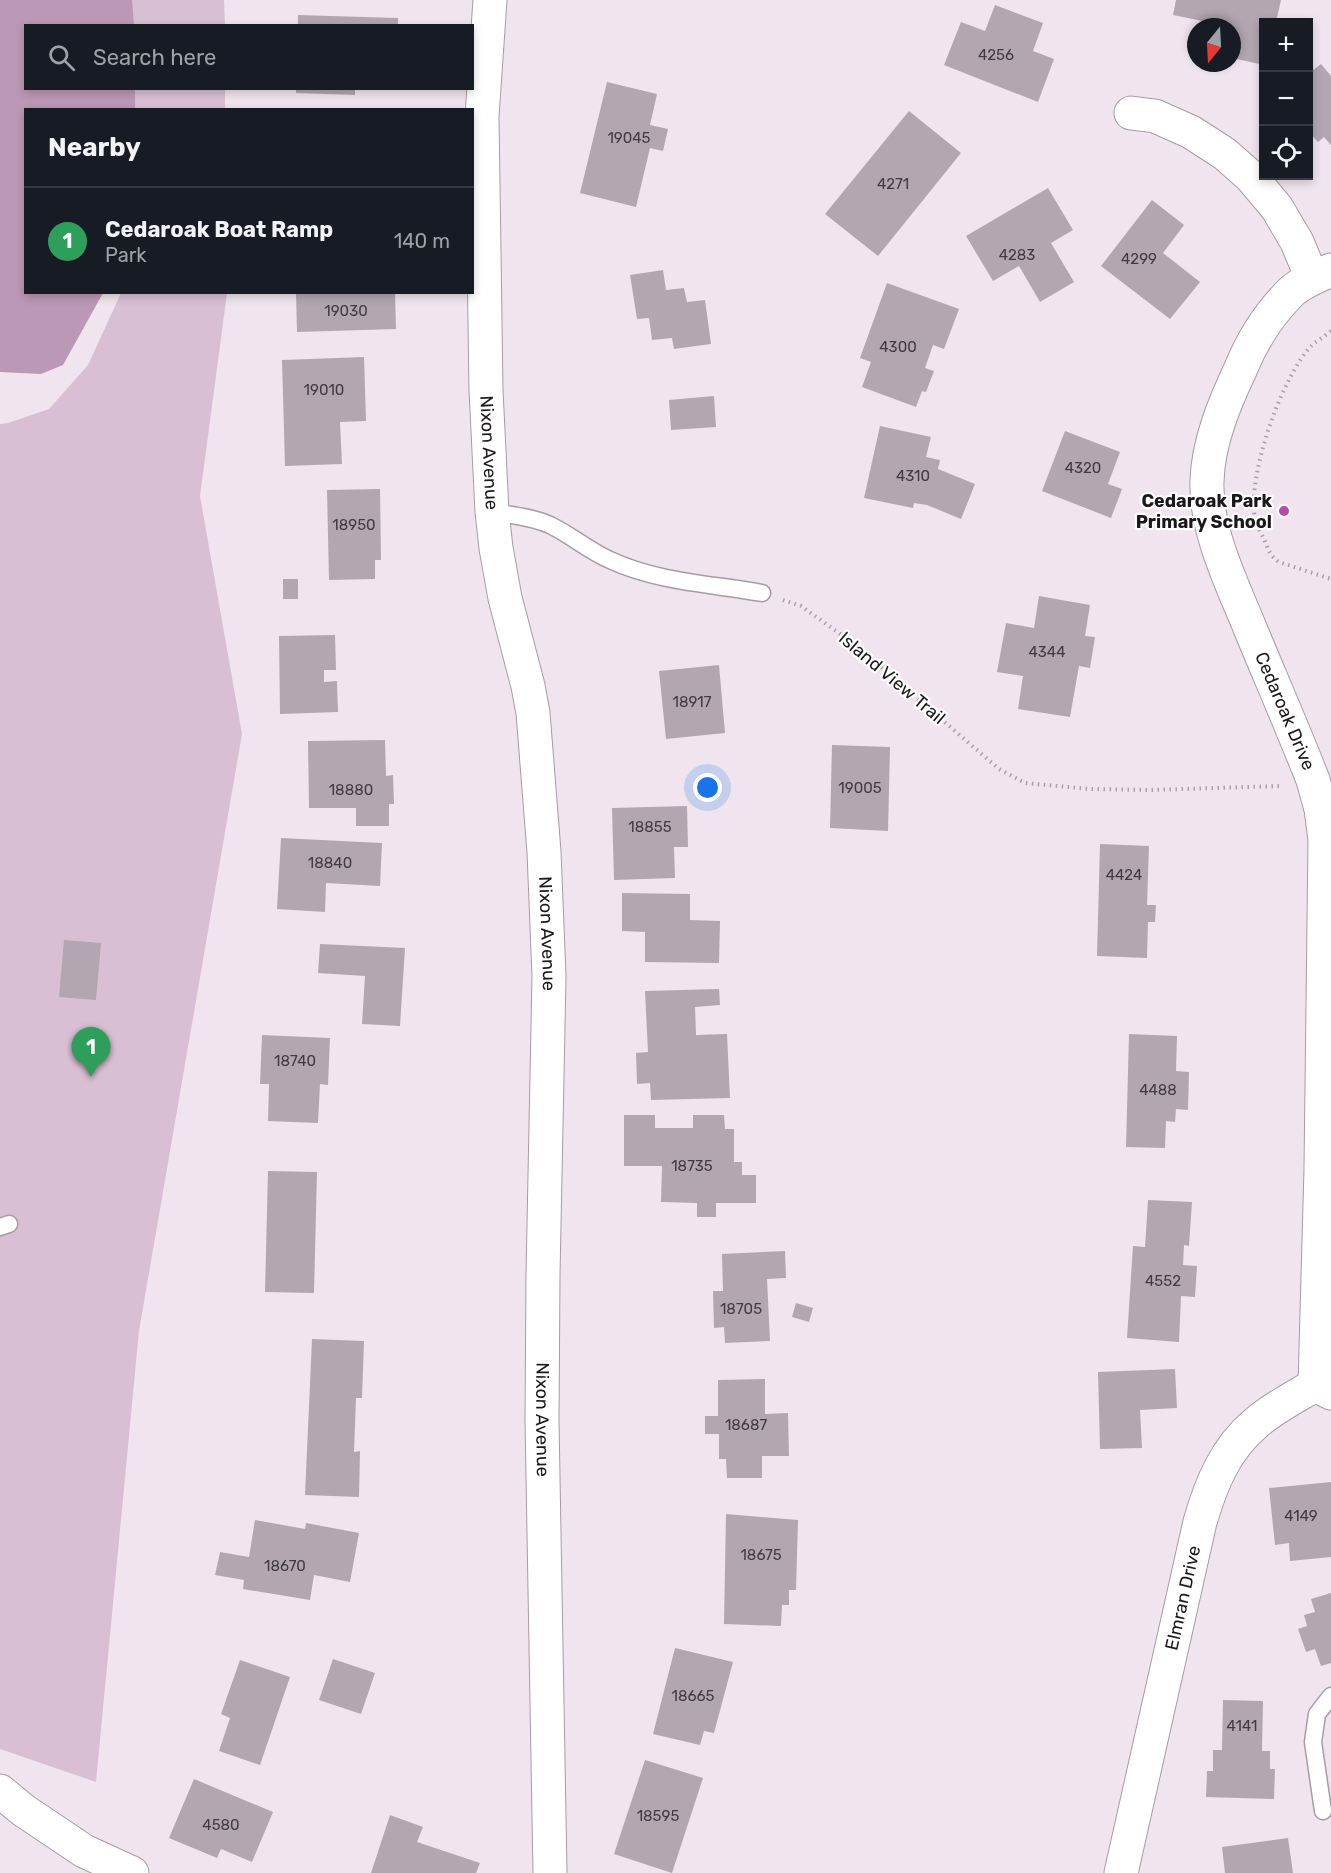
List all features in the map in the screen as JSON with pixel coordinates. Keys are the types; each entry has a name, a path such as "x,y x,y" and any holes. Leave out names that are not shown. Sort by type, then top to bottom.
{"street":[{"name":"Nixon Avenue","path":"490,0 482,116 486,390 492,512 505,598 533,713 548,912 549,1052 543,1264 542,1420 550,1873"},
{"path":"1131,113 1155,116 1191,132 1225,154 1251,177 1277,208 1297,242 1322,274"},
{"name":"Cedaroak Drive","path":"1322,274 1292,291 1259,333 1246,355 1223,406 1206,481 1209,510 1217,543 1230,580 1313,780 1325,840 1326,1169 1323,1389"},
{"name":"Elmran Drive","path":"1121,1873 1200,1522 1209,1491 1221,1464 1238,1441 1267,1414 1323,1389"},
{"path":"0,1791 23,1810 84,1851 132,1873"}],"lane":[{"path":"492,512 521,516 548,525 608,560 640,571 693,583 762,593"},
{"path":"1323,1811 1313,1742 1317,1714 1331,1696"}],"path":[{"path":"1331,332 1312,345 1294,370 1269,428 1258,463 1253,496 1255,520 1272,557 1331,579"},
{"name":"Island View Trail","path":"762,593 801,606 853,643 999,769 1025,783 1090,789 1151,790 1285,786"}],"shaded area":[{"path":"0,0 224,0 225,24 24,24 24,90 225,90 225,108 26,108"},
{"path":"0,0 132,0 134,24 24,24 24,90 135,90 135,108 24,108 24,294 102,294 63,365 41,374 0,372"},
{"path":"121,294 227,294 200,496 242,734 139,1331 96,1782 0,1749 0,424 49,409 88,365"}],"building":[{"path":"1176,0 1281,0 1277,18 1259,18 1259,64 1241,60 1241,18 1188,18 1173,15"},
{"path":"995,5 1043,23 1033,51 1054,59 1038,102 944,65 961,22 985,31"},
{"path":"298,15 398,18 398,24 298,24"},
{"path":"1321,64 1331,76 1331,145 1324,137 1318,142 1313,136 1313,70"},
{"path":"607,82 657,94 650,125 668,129 663,151 650,148 636,207 580,193"},
{"path":"296,90 355,90 355,95 296,93"},
{"path":"909,111 961,153 878,256 825,214"},
{"path":"1048,188 1073,230 1051,243 1074,282 1040,302 1019,266 993,281 966,236"},
{"path":"1152,200 1184,225 1163,253 1200,282 1170,319 1101,266"},
{"path":"663,270 666,290 684,288 687,302 705,300 711,344 674,349 672,338 652,340 649,318 637,319 630,275"},
{"path":"887,283 959,309 944,349 933,345 925,368 934,371 926,392 922,391 916,407 862,387 871,362 860,358"},
{"path":"296,294 395,294 396,329 297,332"},
{"path":"364,357 366,421 340,422 342,464 285,466 282,360"},
{"path":"714,396 716,427 671,430 669,400"},
{"path":"880,426 931,437 926,457 940,460 938,469 975,484 961,519 927,505 914,503 913,508 864,498"},
{"path":"1065,431 1120,452 1108,484 1122,489 1111,518 1042,491"},
{"path":"380,489 381,560 375,560 375,579 329,580 327,490"},
{"path":"283,579 298,579 298,599 283,599"},
{"path":"1039,596 1090,605 1085,636 1095,637 1090,668 1079,666 1070,717 1018,709 1023,676 997,672 1006,623 1034,628"},
{"path":"335,635 336,670 324,670 324,682 337,681 338,712 280,714 279,636"},
{"path":"719,665 725,733 666,739 659,671"},
{"path":"385,740 386,776 393,775 394,804 389,804 389,826 356,826 356,808 309,808 308,741"},
{"path":"832,745 890,747 888,831 830,828"},
{"path":"687,806 688,847 674,847 675,878 614,880 612,808"},
{"path":"281,838 382,843 380,886 326,883 325,912 277,909"},
{"path":"1100,844 1149,846 1147,905 1156,905 1155,922 1148,922 1147,958 1097,956"},
{"path":"622,893 690,894 690,920 720,921 719,963 645,962 645,932 622,931"},
{"path":"64,940 101,943 96,1000 59,997"},
{"path":"320,944 405,948 400,1026 362,1024 365,976 318,973"},
{"path":"719,989 720,1005 695,1007 696,1035 727,1034 730,1098 651,1100 650,1083 637,1084 636,1053 648,1052 645,991"},
{"path":"1129,1034 1177,1036 1176,1071 1189,1072 1188,1110 1176,1109 1175,1122 1166,1121 1165,1148 1126,1147"},
{"path":"262,1035 330,1038 328,1085 320,1084 318,1123 268,1121 269,1084 260,1084"},
{"path":"624,1115 655,1115 655,1128 693,1128 693,1115 724,1115 725,1129 734,1129 734,1162 742,1162 742,1175 756,1175 756,1203 716,1203 716,1217 697,1217 697,1203 661,1202 662,1166 624,1166"},
{"path":"268,1171 317,1172 314,1293 265,1292"},
{"path":"1148,1200 1192,1202 1189,1246 1184,1245 1183,1265 1197,1266 1195,1297 1181,1296 1179,1342 1127,1338 1133,1246 1145,1247"},
{"path":"785,1251 786,1278 767,1279 770,1341 725,1343 724,1327 714,1328 713,1291 723,1291 722,1254"},
{"path":"796,1303 813,1308 809,1322 792,1317"},
{"path":"312,1339 364,1341 362,1398 356,1398 354,1452 360,1451 359,1497 305,1495"},
{"path":"1175,1369 1177,1408 1140,1410 1142,1448 1100,1449 1098,1372"},
{"path":"765,1379 765,1414 788,1413 789,1456 762,1456 762,1478 727,1478 726,1459 719,1459 719,1434 705,1434 705,1416 718,1416 718,1380"},
{"path":"1331,1482 1331,1557 1290,1561 1289,1543 1275,1545 1269,1488"},
{"path":"726,1514 798,1520 796,1590 789,1590 789,1605 782,1605 781,1626 724,1624"},
{"path":"255,1520 305,1529 306,1523 359,1533 350,1582 314,1575 310,1600 243,1589 244,1580 215,1575 220,1552 249,1557"},
{"path":"1331,1593 1331,1663 1321,1666 1315,1649 1306,1652 1298,1629 1307,1626 1304,1615 1315,1612 1311,1599"},
{"path":"675,1648 733,1662 714,1733 704,1731 700,1745 653,1734"},
{"path":"333,1659 375,1673 361,1714 319,1700"},
{"path":"240,1660 290,1677 260,1765 219,1751 230,1718 221,1714"},
{"path":"1223,1700 1263,1701 1262,1751 1270,1751 1270,1769 1275,1769 1274,1799 1206,1797 1207,1771 1213,1771 1213,1750 1222,1750"},
{"path":"645,1760 703,1778 672,1873 614,1854"},
{"path":"194,1779 273,1812 252,1862 221,1849 217,1858 169,1838"},
{"path":"390,1815 423,1827 417,1842 480,1863 476,1873 371,1873"},
{"path":"1288,1838 1293,1873 1225,1873 1222,1847"}],"place":[{"name":"Cedaroak Park Primary School","path":"1284,511"},
{"name":"Cedaroak Boat Ramp","path":"91,1077"}]}
